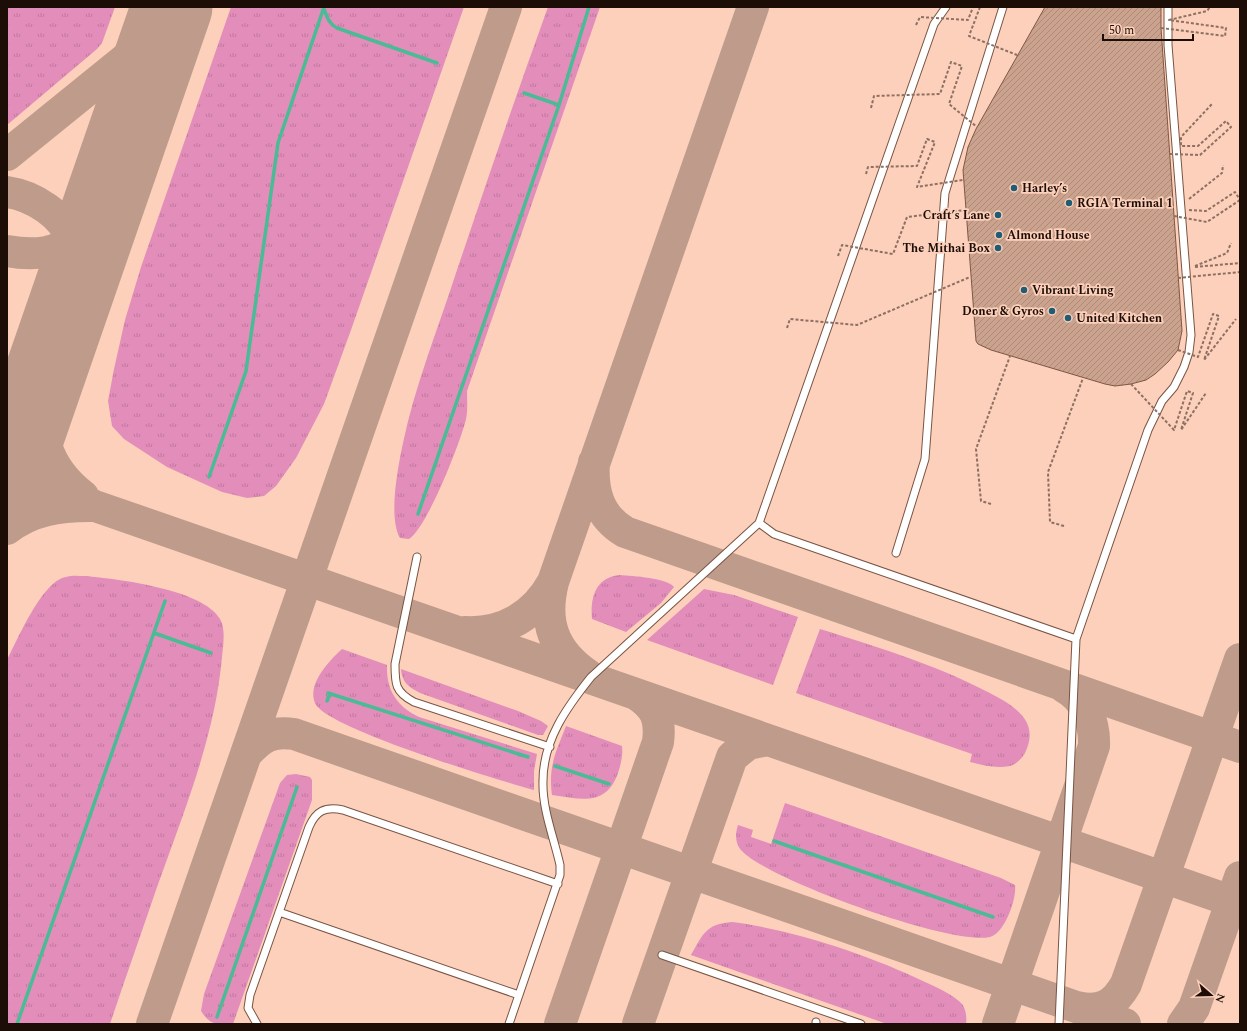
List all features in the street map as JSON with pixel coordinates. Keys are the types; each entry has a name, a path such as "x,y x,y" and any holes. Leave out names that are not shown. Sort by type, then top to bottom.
{"lane":[{"path":"509,1024 558,884 560,865 544,797 542,780 558,722 577,694 591,677 759,523 934,24 946,7"},
{"path":"896,552 925,459 945,192 1003,7"},
{"path":"1059,1024 1076,639 1148,430 1162,401 1174,387 1184,367 1189,352 1191,335 1168,38 1168,7"},
{"path":"759,523 774,534 1076,639"},
{"path":"417,557 395,664 395,681 399,690 404,697 414,702 550,747"},
{"path":"257,1024 250,1014 248,1003 313,818 321,810 328,808 343,810 558,884"},
{"path":"279,912 519,995"},
{"path":"662,955 861,1024"}],"path":[{"path":"916,25 920,17 968,20 973,7"},
{"path":"980,7 969,36 1018,55"},
{"path":"1161,28 1225,36 1226,28 1170,20 1207,11 1210,7"},
{"path":"871,108 874,96 940,94 951,62 962,66 949,104 977,127"},
{"path":"1170,154 1200,155 1231,127 1226,121 1198,146 1181,146 1181,137 1212,104"},
{"path":"866,174 868,167 917,166 928,139 935,142 917,187 963,180"},
{"path":"1186,201 1222,173 1223,165"},
{"path":"1174,216 1207,222 1240,200 1235,192 1206,211 1186,210 1186,206"},
{"path":"838,256 842,245 893,254 907,217 965,210"},
{"path":"1231,243 1227,253 1191,268 1240,264"},
{"path":"1178,278 1240,272"},
{"path":"787,328 790,319 857,325 970,277"},
{"path":"1178,350 1198,357 1213,314 1219,316 1204,360 1236,319"},
{"path":"991,504 981,501 976,449 1010,356"},
{"path":"1064,526 1050,522 1048,472 1083,378"},
{"path":"1131,384 1174,430 1186,391 1193,393 1182,430 1206,393"}],"green space":[{"path":"7,7 115,7 102,43 97,49 7,125"},
{"path":"231,7 464,7 324,404 296,458 276,486 264,496 247,498 222,492 167,467 124,439 112,426 108,401 125,320 141,267"},
{"path":"548,7 600,7 467,391 466,419 451,464 425,519 409,539 400,538 396,529 394,505 399,465 408,421 427,357"},
{"path":"620,575 665,581 674,587 661,603 626,632 592,619 592,603 596,590 605,580"},
{"path":"85,576 158,587 196,600 211,609 220,619 224,633 213,716 187,804 110,1024 7,1024 7,660 32,612 48,589 57,581 66,577"},
{"path":"704,589 734,595 798,617 773,685 647,640"},
{"path":"820,629 911,659 956,677 999,698 1015,708 1026,720 1030,735 1025,753 1015,764 1005,767 995,767 970,762 972,754 796,693"},
{"path":"342,649 387,665 388,682 394,697 411,713 419,717 537,754 534,771 534,790 453,765 380,739 349,726 326,714 315,703 313,696 314,688 326,666"},
{"path":"401,669 518,711 541,721 548,726 543,735 538,735 420,693 407,684 403,678"},
{"path":"566,726 622,746 622,760 613,784 607,791 599,796 582,799 552,795 552,767"},
{"path":"296,774 310,777 312,780 312,800 233,1024 211,1022 201,1011 204,994 280,783 287,775"},
{"path":"785,803 1001,878 1015,885 1012,906 1005,922 1001,929 990,937 970,937 939,931 902,921 822,893 787,878 759,863 742,851 738,845 736,832 738,825 753,830 751,837 771,844"},
{"path":"732,922 806,937 856,953 903,972 950,994 959,1001 965,1011 966,1024 887,1024 691,955 706,931 716,925"}],"building":[{"name":"RGIA Terminal 1","path":"1045,7 1161,7 1161,28 1182,331 1178,350 1168,362 1146,380 1131,384 1115,386 1105,384 991,350 978,344 976,341 963,170 968,147 976,129"}],"waterway":[{"path":"209,477 246,371 278,143 324,7"},
{"path":"418,514 559,105 589,7"},
{"path":"324,9 330,22 337,28 437,63"},
{"path":"524,93 559,105"},
{"path":"17,1024 165,601"},
{"path":"154,633 211,653"},
{"path":"328,693 528,757"},
{"path":"327,701 330,694"},
{"path":"555,766 609,784"},
{"path":"217,1017 297,787"},
{"path":"774,841 993,917"}],"taxiway":[{"path":"7,155 144,44 165,22 169,12 169,7"},
{"path":"152,1024 506,7"},
{"path":"553,582 753,7"},
{"path":"7,192 17,194 37,202 47,208 63,223 73,242 77,281"},
{"path":"7,251 36,253 48,252 60,248 80,235 100,214"},
{"path":"40,388 43,434 52,461 70,485 83,496"},
{"path":"7,443 16,456 34,476 67,495 95,506 1240,904"},
{"path":"594,462 594,482 599,502 608,518 625,532 1240,747"},
{"path":"7,529 26,517 46,510 89,506"},
{"path":"465,632 493,630 517,620 528,613 537,604 546,594 553,582 549,610 550,623 554,634 559,646 566,656 588,675"},
{"path":"1077,1007 1086,1009 1100,1008 1112,1002 1126,984 1240,659"},
{"path":"998,1024 1094,746 1093,728 1083,704 1078,697 1064,687"},
{"path":"560,1024 658,742 659,727 656,714 653,709 636,694"},
{"path":"247,753 257,743 268,736 279,733 294,734 1125,1024"},
{"path":"638,1024 732,757 748,744 768,740"},
{"path":"1183,1024 1194,1008 1240,877"}],"runway":[{"path":"7,484 172,7"}],"place":[{"name":"Harley’s","path":"1014,188"},
{"name":"RGIA Terminal 1","path":"1069,203"},
{"name":"Craft’s Lane","path":"998,215"},
{"name":"Almond House","path":"999,235"},
{"name":"The Mithai Box","path":"998,248"},
{"name":"Vibrant Living","path":"1024,290"},
{"name":"Doner & Gyros","path":"1052,311"},
{"name":"United Kitchen","path":"1068,318"}]}
